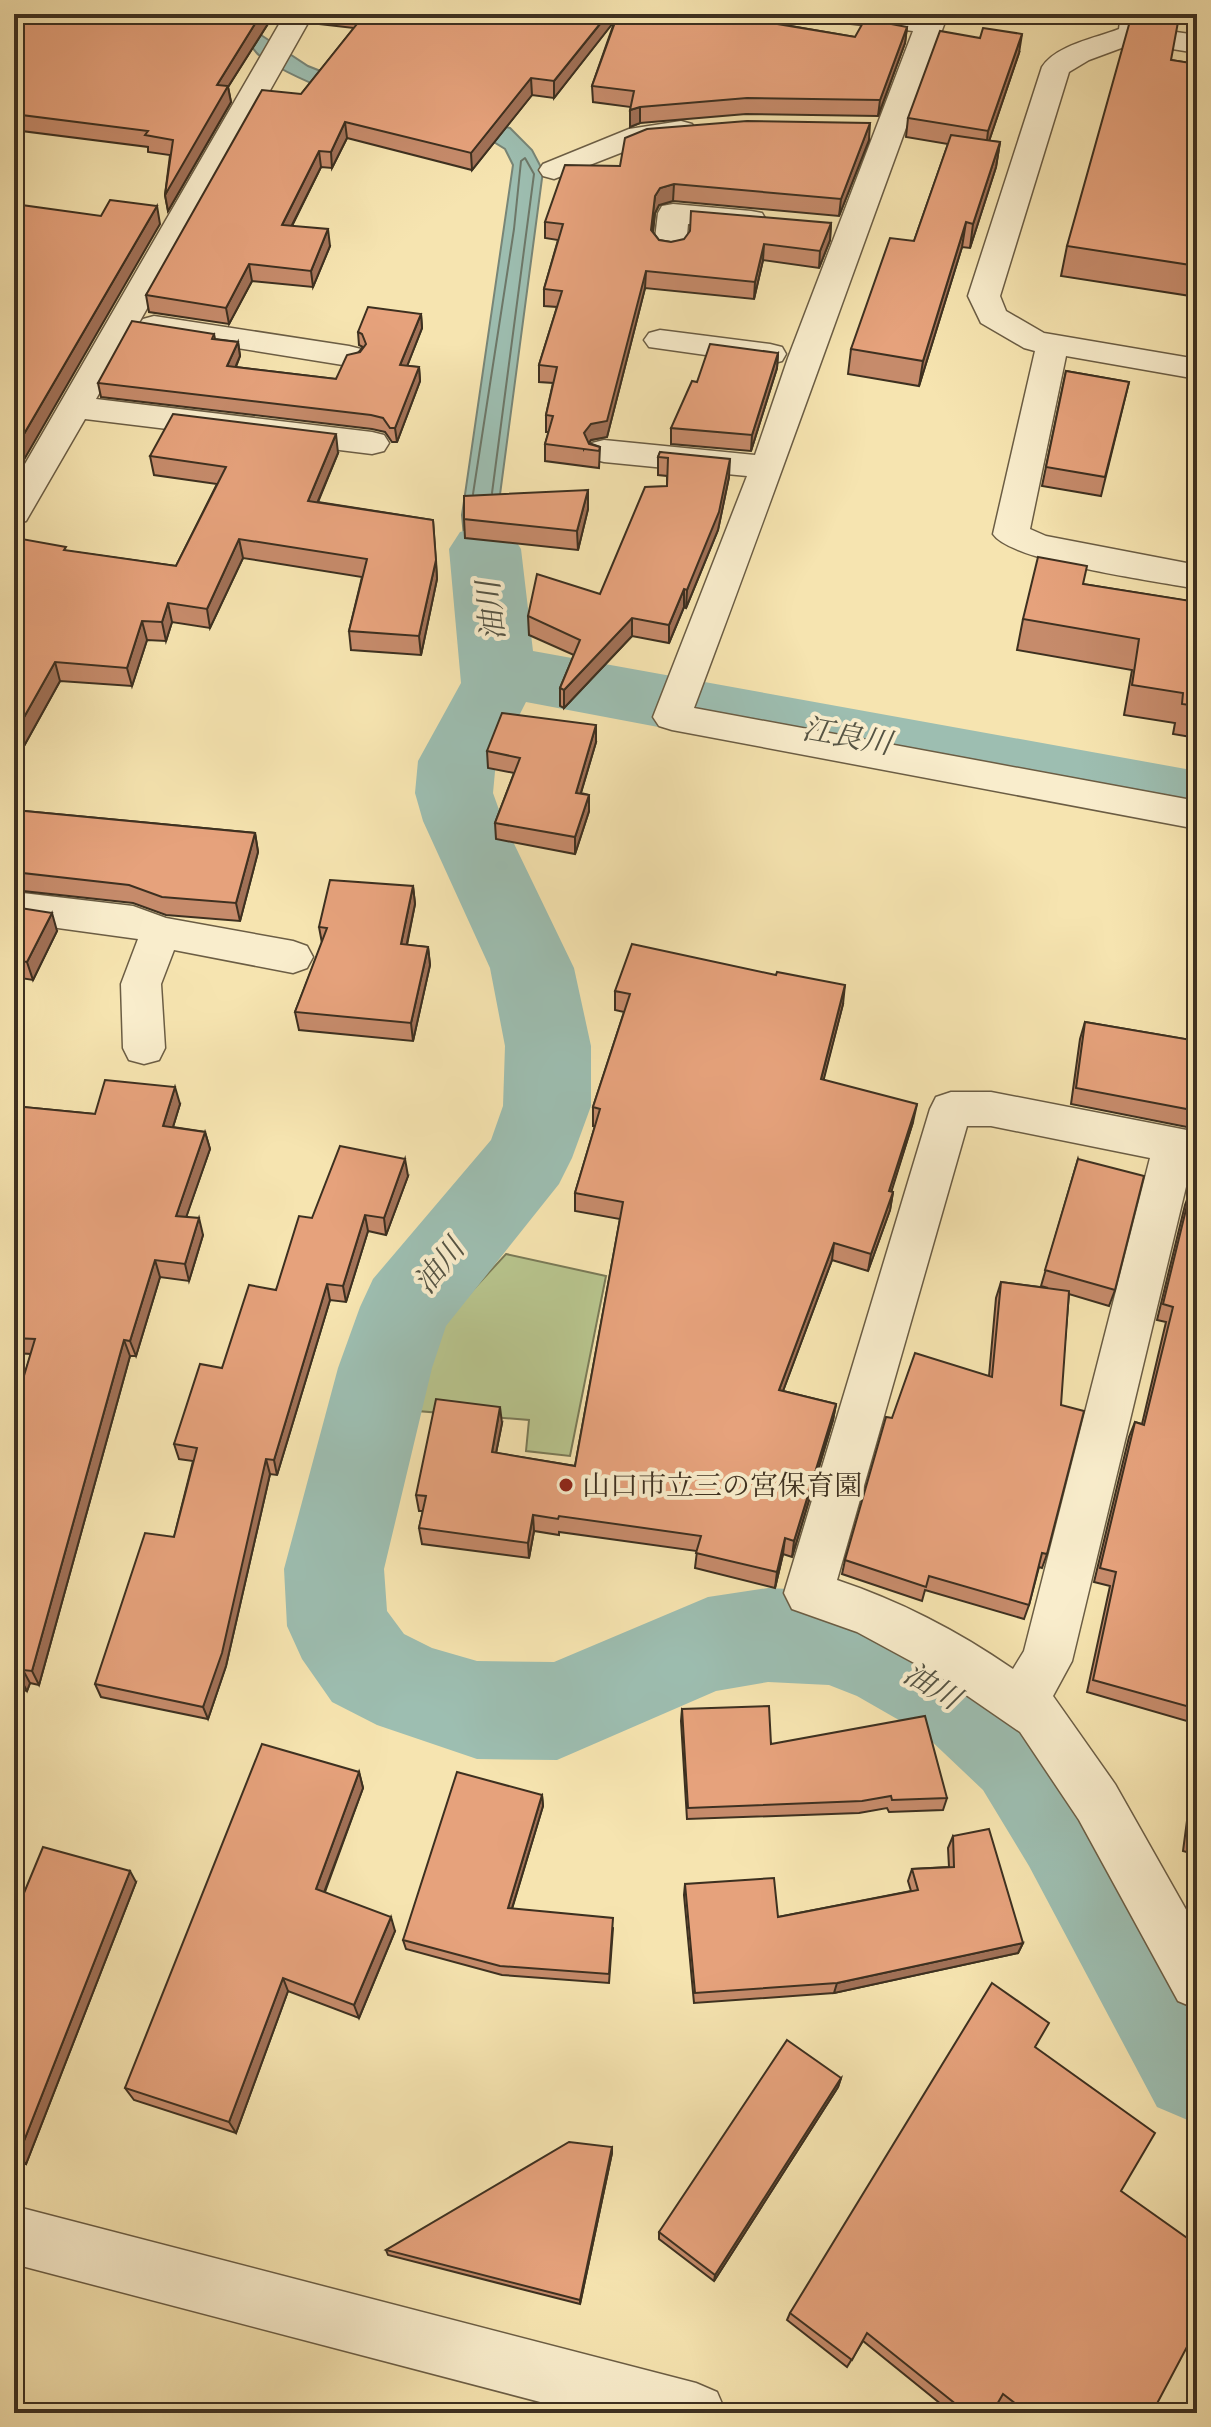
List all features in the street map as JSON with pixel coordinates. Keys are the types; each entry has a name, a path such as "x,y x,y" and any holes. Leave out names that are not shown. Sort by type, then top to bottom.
{"street":[{"path":"14,513 299,14"},
{"path":"838,14 932,19 877,128 838,228 804,358 768,467 672,717 1197,815"},
{"path":"1197,44 1134,24 1056,67 984,296 992,316 1035,341 1197,369"},
{"path":"554,170 640,135 702,129"},
{"path":"670,247 673,213 778,222"},
{"path":"124,321 349,356"},
{"path":"660,340 804,358"},
{"path":"1053,345 1011,534 1037,546 1197,577"},
{"path":"74,407 354,438 372,443"},
{"path":"604,451 768,467"},
{"path":"14,907 133,921 161,932 293,957"},
{"path":"144,1048 141,984 161,932"},
{"path":"1019,1702 1047,1661 1186,1148 991,1109 951,1109 809,1593 871,1614 958,1660 1019,1702 1038,1715 1097,1802 1193,1965"},
{"path":"14,2235 668,2409"}],"green space":[{"path":"506,1254 606,1276 570,1456 526,1451 529,1420 405,1410 436,1330"}],"water":[{"path":"258,21 261,35 308,66 366,89 510,128 532,150 543,171 497,517 518,641 498,671 480,645 469,590 462,515 513,165 505,149 492,141 372,106 284,70 258,54 245,36"}],"building":[{"path":"14,14 261,14 217,85 228,86 165,195 173,140 145,135 148,131 14,114"},
{"path":"365,14 608,14 554,81 531,78 471,153 345,122 331,152 319,151 282,225 328,229 311,271 249,264 226,308 146,295 262,90 301,94"},
{"path":"618,14 718,14 855,37 865,19 907,27 880,100 747,98 630,110 634,91 592,86"},
{"path":"1141,17 1178,22 1171,60 1197,64 1197,266 1067,246 1130,21"},
{"path":"983,28 1022,34 988,131 908,118 940,31 980,38"},
{"path":"747,121 870,123 841,199 674,184 660,188 655,196 651,230 659,240 671,242 684,239 690,231 691,211 831,223 820,251 764,244 755,282 646,271 607,421 591,424 584,433 589,444 600,447 599,451 545,444 553,416 546,415 557,367 539,365 562,291 544,289 563,224 545,222 565,165 620,166 625,138 647,129"},
{"path":"951,135 1000,142 973,224 966,222 923,361 851,349 890,238 914,241"},
{"path":"110,200 157,206 14,451 14,204 101,216"},
{"path":"368,307 421,314 400,365 419,367 395,428 390,428 383,418 371,415 98,383 132,321 214,334 212,339 238,342 227,366 336,379 347,355 360,352 366,344 358,332"},
{"path":"710,344 778,353 752,435 671,428 692,381 697,382"},
{"path":"1066,371 1129,382 1105,477 1046,467"},
{"path":"173,414 336,434 308,501 433,520 436,560 419,636 349,631 367,559 239,539 207,609 168,603 162,622 142,621 127,668 55,662 14,735 14,552 22,539 66,547 64,550 176,566 226,467 150,456"},
{"path":"660,452 730,459 719,512 669,625 632,618 564,690 560,688 580,640 528,616 537,574 600,594 645,487 667,486 668,458 658,457"},
{"path":"588,490 577,531 464,519 464,496"},
{"path":"1038,557 1087,566 1083,584 1197,602 1197,706 1182,704 1183,693 1132,685 1139,639 1023,619"},
{"path":"502,713 596,725 576,793 589,795 575,837 495,823 520,758 487,751"},
{"path":"14,810 255,833 236,903 162,897 129,885 14,872"},
{"path":"330,880 413,886 401,944 428,947 411,1023 295,1012 327,928 319,927"},
{"path":"14,907 52,913 27,962 14,960"},
{"path":"632,944 776,975 777,972 845,985 821,1079 917,1104 889,1191 893,1192 871,1254 834,1243 779,1390 836,1404 794,1541 785,1538 777,1572 696,1553 701,1536 559,1516 558,1519 533,1515 528,1543 419,1528 426,1496 416,1495 436,1399 500,1407 492,1452 575,1466 623,1202 575,1193 600,1109 593,1107 630,994 615,991"},
{"path":"1085,1022 1197,1041 1197,1111 1076,1088"},
{"path":"105,1080 175,1087 163,1126 205,1132 176,1216 199,1218 185,1264 155,1260 130,1341 124,1340 32,1671 23,1670 20,1678 14,1677 14,1409 35,1339 14,1338 14,1106 95,1114"},
{"path":"340,1146 405,1159 384,1218 365,1215 343,1286 327,1284 274,1460 266,1459 222,1653 203,1707 95,1684 145,1533 174,1537 197,1448 174,1444 200,1364 222,1368 249,1285 276,1290 299,1216 312,1218"},
{"path":"1078,1159 1144,1176 1115,1290 1045,1270"},
{"path":"1191,1189 1197,1190 1197,1709 1093,1680 1116,1572 1100,1568 1135,1422 1144,1425 1173,1307 1163,1304"},
{"path":"1001,1282 1069,1291 1061,1405 1084,1411 1047,1554 1042,1553 1029,1605 929,1576 926,1587 845,1560 886,1417 892,1418 915,1353 992,1377"},
{"path":"769,1706 771,1744 925,1716 947,1798 892,1800 891,1796 862,1801 688,1808 682,1709"},
{"path":"262,1744 359,1772 316,1889 391,1917 354,2005 283,1978 229,2122 125,2088"},
{"path":"457,1772 542,1795 508,1908 613,1918 609,1974 500,1966 403,1940"},
{"path":"1197,1787 1197,1841 1190,1840"},
{"path":"989,1829 1023,1943 837,1983 695,1993 685,1884 774,1878 778,1917 918,1890 912,1869 954,1867 953,1836"},
{"path":"43,1847 130,1871 18,2156 14,2155 14,1917"},
{"path":"992,1983 1049,2023 1035,2047 1155,2133 1121,2191 1197,2245 1197,2328 1152,2413 1028,2413 1003,2394 992,2413 967,2413 867,2333 852,2360 790,2313"},
{"path":"787,2040 841,2078 715,2275 659,2232"},
{"path":"569,2142 612,2147 580,2300 386,2250"}],"waterway":[{"name":"油川","path":"485,549 499,684 457,761 454,793 463,821 532,968 548,1046 547,1106 528,1158 406,1307 385,1368 334,1569 338,1626 368,1668 413,1691 477,1710 557,1711 708,1645 768,1635 829,1638 891,1661 961,1700 1020,1754 1067,1829 1197,2067"},
{"name":"江良川","path":"498,671 1197,800"}],"place":[{"name":"山口市立三の宮保育園","path":"566,1485"}]}
